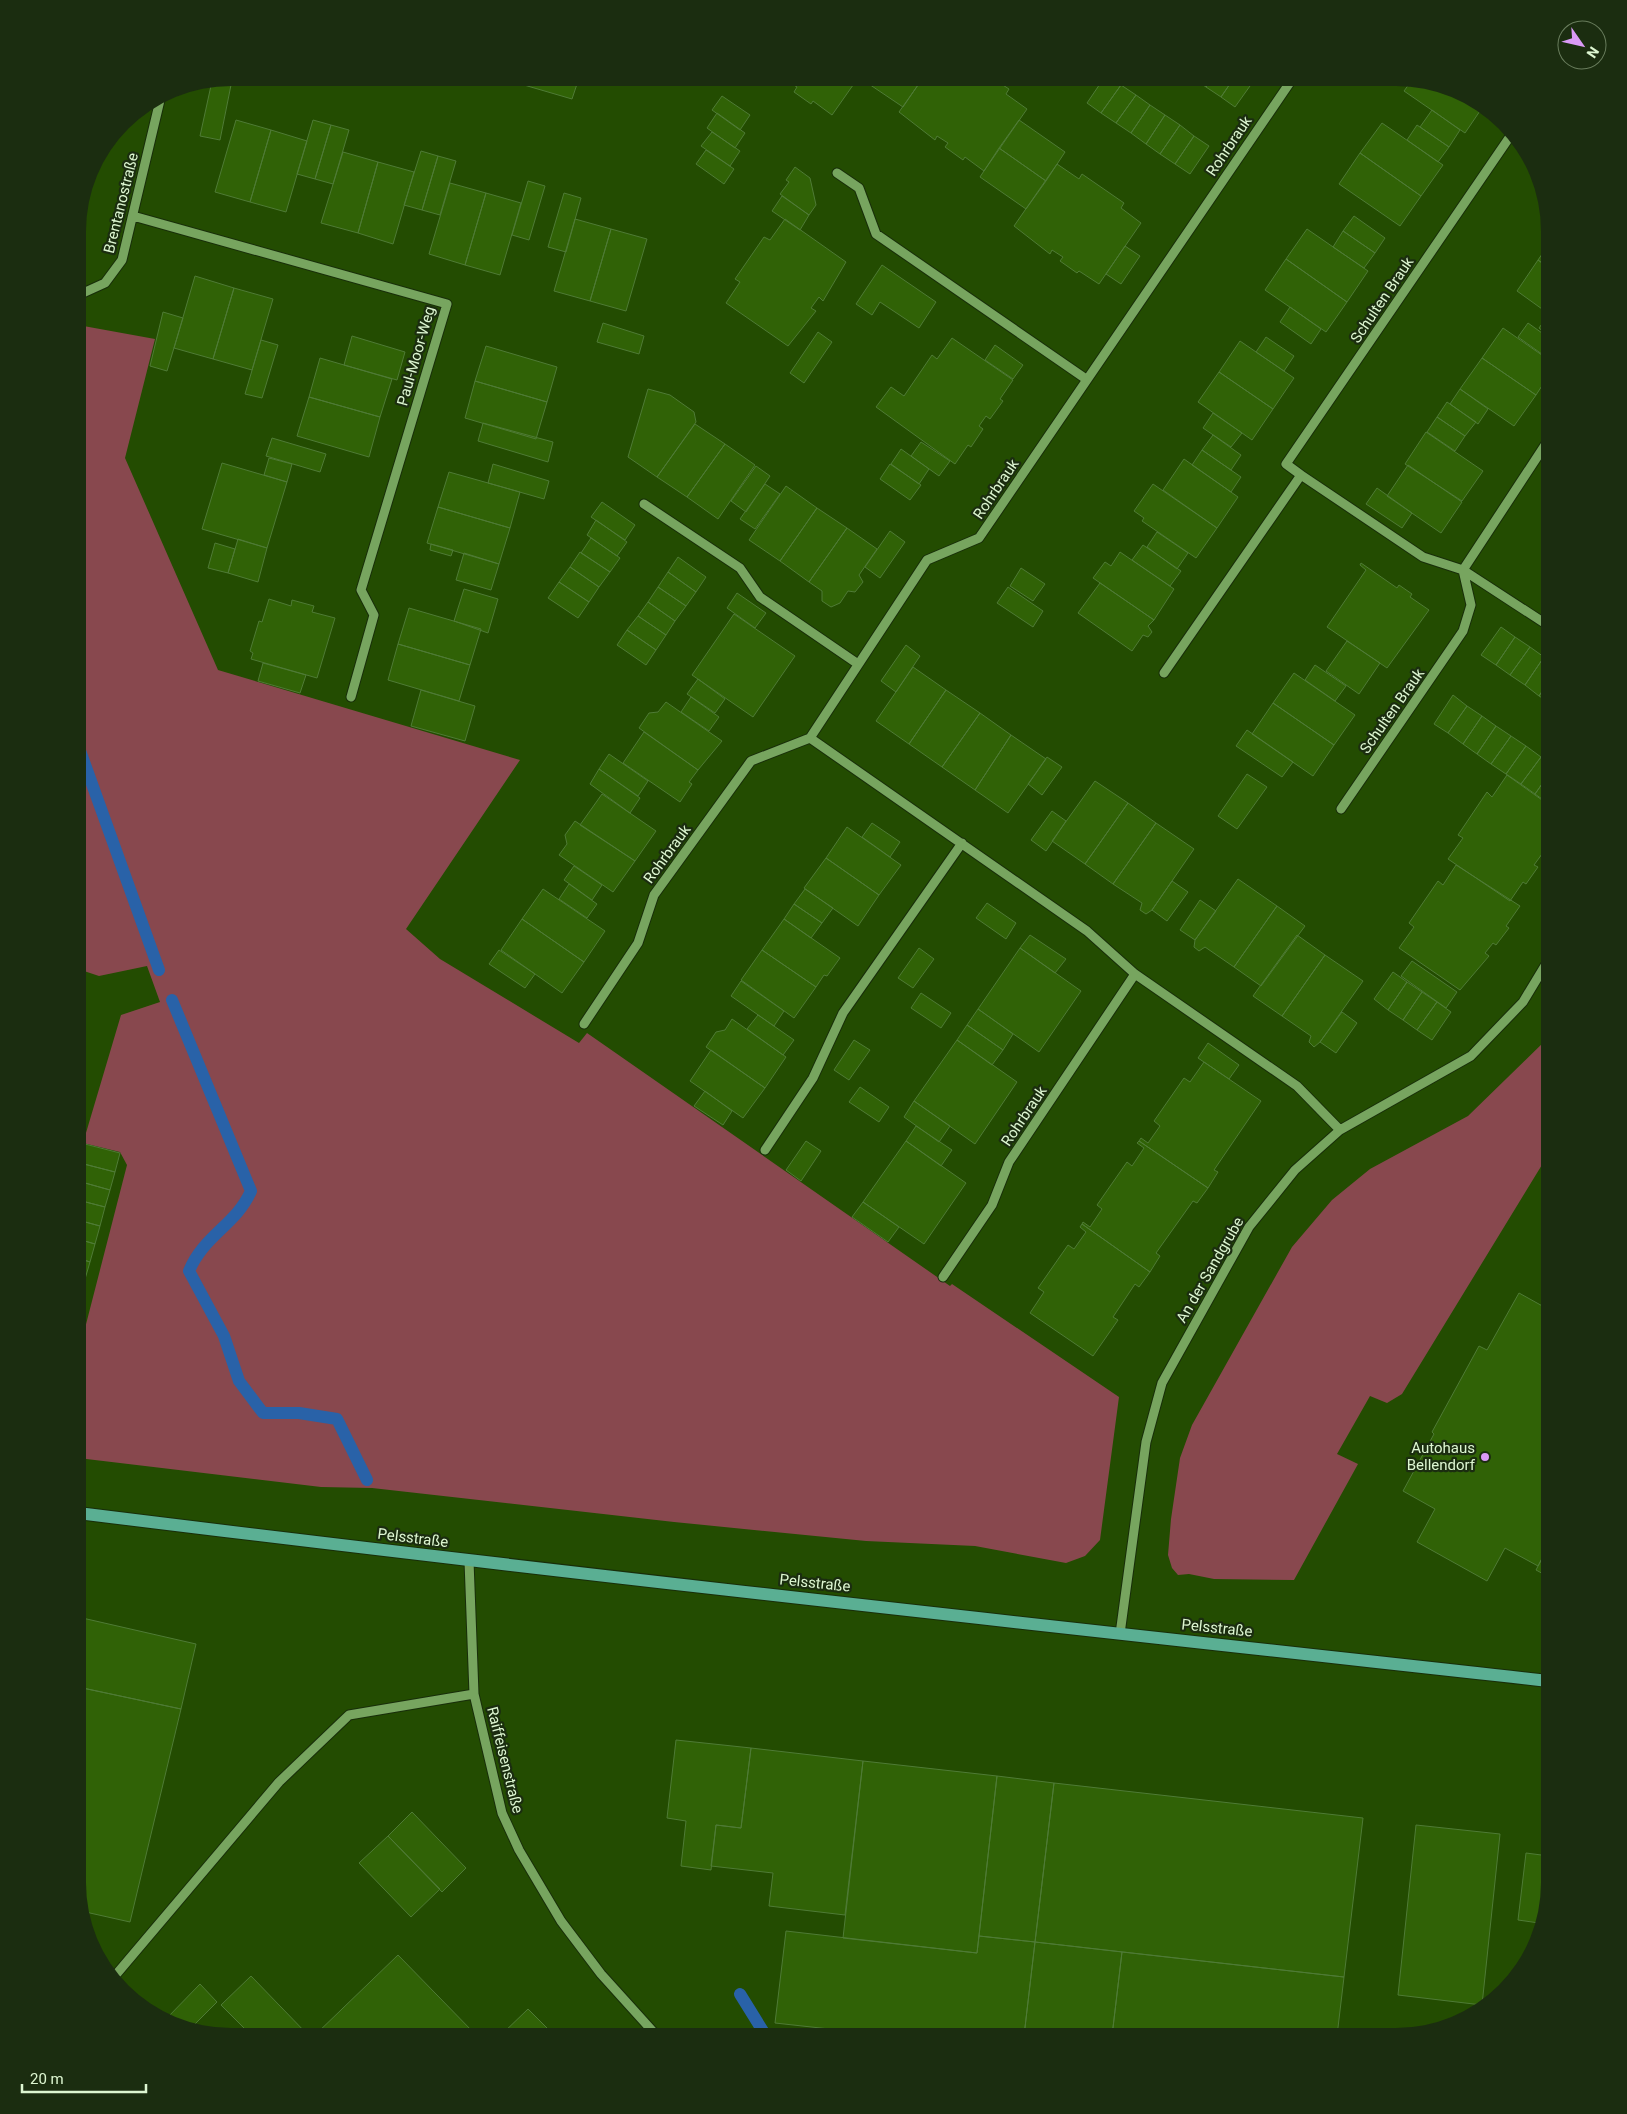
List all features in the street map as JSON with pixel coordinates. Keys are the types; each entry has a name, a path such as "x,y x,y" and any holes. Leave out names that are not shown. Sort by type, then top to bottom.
{"main road":[{"name":"Pelsstraße","path":"86,1513 469,1561 1541,1680"}],"street":[{"name":"Rohrbrauk","path":"584,1024 638,943 654,895 751,761 810,738 927,560 979,538 1287,87"},
{"name":"Brentanostraße","path":"87,291 105,283 122,260 160,106"},
{"name":"Schulten Brauk","path":"1508,140 1286,464 1423,557 1463,570 1541,620"},
{"path":"837,172 859,188 876,234 1086,379"},
{"name":"Paul-Moor-Weg","path":"134,216 447,304 361,590 374,615 351,697"},
{"path":"1463,570 1541,453"},
{"path":"1164,673 1301,475"},
{"path":"644,504 740,568 760,596 858,664"},
{"name":"Schulten Brauk","path":"1341,808 1463,631 1472,605 1463,570"},
{"path":"810,738 1087,931 1136,974 1297,1086 1340,1130"},
{"path":"765,1150 813,1078 843,1013 962,843"},
{"name":"An der Sandgrube","path":"1120,1634 1146,1442 1162,1383 1250,1226 1295,1170 1340,1130 1471,1056 1523,1002 1541,973"},
{"name":"Rohrbrauk","path":"943,1277 992,1205 1010,1162 1136,974"},
{"name":"Raiffeisenstraße","path":"469,1561 474,1694 502,1813 519,1850 561,1921 601,1974 650,2028"},
{"path":"118,1973 280,1782 349,1715 474,1694"}],"shaded area":[{"path":"87,327 155,339 125,458 218,670 520,760 406,929 440,959 579,1043 587,1033 950,1286 952,1284 1119,1397 1100,1540 1085,1556 1066,1563 975,1546 866,1541 674,1522 372,1488 321,1487 86,1459 86,1323 127,1165 120,1152 86,1144 86,1131 121,1015 160,1002 147,966 99,976 87,972"},
{"path":"1541,1045 1541,1166 1402,1394 1387,1403 1370,1396 1337,1454 1358,1464 1294,1580 1214,1579 1189,1574 1178,1575 1172,1568 1168,1555 1180,1458 1192,1425 1292,1247 1332,1200 1370,1169 1468,1116"}],"building":[{"path":"231,86 220,140 200,136 211,87"},
{"path":"528,86 576,86 572,99"},
{"path":"797,87 852,87 832,115 813,101 811,104 794,92"},
{"path":"873,87 917,87 903,107"},
{"path":"917,87 1005,87 1009,89 1006,94 1027,109 984,171 965,157 963,160 945,147 948,143 937,136 935,140 899,112"},
{"path":"1098,87 1120,87 1101,113 1087,103"},
{"path":"1120,87 1124,87 1136,95 1116,123 1101,113"},
{"path":"1206,87 1228,87 1221,97"},
{"path":"1228,87 1249,87 1235,107 1221,97"},
{"path":"1407,87 1442,94 1460,101 1479,113 1465,133 1404,91"},
{"path":"1136,95 1150,105 1131,133 1116,123"},
{"path":"722,96 750,115 740,130 712,110"},
{"path":"1150,105 1165,115 1146,144 1131,133"},
{"path":"1432,110 1460,130 1449,147 1420,127"},
{"path":"717,113 745,133 735,148 707,128"},
{"path":"1165,115 1180,125 1160,154 1146,144"},
{"path":"236,120 271,130 250,202 215,192"},
{"path":"313,120 331,125 315,179 297,174"},
{"path":"1019,120 1065,152 1046,181 999,148"},
{"path":"1382,123 1443,165 1421,196 1360,153"},
{"path":"331,125 349,130 333,184 315,179"},
{"path":"1180,125 1194,136 1175,164 1160,154"},
{"path":"1417,125 1449,147 1438,162 1407,140"},
{"path":"271,130 307,141 286,212 250,202"},
{"path":"712,132 740,151 730,166 701,146"},
{"path":"1194,136 1209,146 1190,174 1175,164"},
{"path":"999,148 1046,181 1026,209 980,177"},
{"path":"706,150 734,169 724,184 696,164"},
{"path":"421,151 438,156 422,210 404,205"},
{"path":"343,152 378,162 358,233 321,223"},
{"path":"1360,153 1421,196 1400,226 1339,184"},
{"path":"438,156 456,161 440,215 422,210"},
{"path":"378,162 414,172 393,244 358,233"},
{"path":"1057,164 1079,179 1082,174 1124,203 1121,208 1141,223 1099,284 1079,271 1077,273 1060,261 1063,257 1052,250 1050,254 1014,226"},
{"path":"795,167 810,178 816,205 809,215 780,194 789,182 786,180"},
{"path":"528,181 545,186 529,240 512,235"},
{"path":"450,183 486,193 465,265 429,254"},
{"path":"486,193 521,203 500,275 465,265"},
{"path":"564,193 581,198 566,252 548,247"},
{"path":"782,196 809,215 800,230 772,211"},
{"path":"1354,216 1385,238 1375,253 1343,231"},
{"path":"575,219 611,229 590,301 554,291"},
{"path":"785,219 846,262 823,301 819,297 811,308 816,311 788,346 726,303 740,282 735,279 764,237 770,240"},
{"path":"611,229 647,239 626,311 590,301"},
{"path":"1307,229 1368,271 1347,302 1286,259"},
{"path":"1343,231 1375,253 1364,268 1333,247"},
{"path":"1125,246 1140,256 1121,284 1106,274"},
{"path":"1286,259 1347,302 1326,332 1265,290"},
{"path":"1538,260 1541,262 1541,308 1517,291"},
{"path":"882,265 936,302 919,328 880,302 872,315 856,304"},
{"path":"195,276 234,288 213,359 174,348"},
{"path":"234,288 273,299 252,370 213,359"},
{"path":"1290,307 1321,329 1311,344 1280,322"},
{"path":"163,312 183,318 167,371 150,366"},
{"path":"603,323 644,336 639,354 597,342"},
{"path":"1528,323 1541,332 1541,353 1518,337"},
{"path":"1503,328 1541,354 1541,387 1536,395 1482,358"},
{"path":"818,332 832,342 804,383 790,373"},
{"path":"352,336 405,352 397,380 344,365"},
{"path":"1266,337 1294,356 1284,371 1256,352"},
{"path":"952,338 1013,380 1000,399 1003,401 990,419 986,416 979,426 983,429 971,447 968,445 955,464 876,407 891,387 904,396 932,355 937,359"},
{"path":"261,340 278,345 262,398 245,394"},
{"path":"1240,341 1294,378 1273,409 1219,372"},
{"path":"995,345 1023,365 1013,379 985,360"},
{"path":"486,346 557,367 547,402 475,381"},
{"path":"320,358 392,379 380,417 309,397"},
{"path":"1482,358 1536,395 1514,426 1460,389"},
{"path":"1219,372 1273,409 1252,440 1198,402"},
{"path":"475,381 547,402 536,439 465,418"},
{"path":"648,389 670,395 694,412 696,422 657,477 628,457"},
{"path":"1460,389 1488,409 1478,424 1450,404"},
{"path":"309,397 380,417 369,457 297,436"},
{"path":"1447,402 1476,422 1465,436 1437,417"},
{"path":"1213,413 1242,433 1231,447 1203,428"},
{"path":"1437,417 1465,436 1455,451 1427,432"},
{"path":"483,423 553,442 548,462 478,441"},
{"path":"695,424 725,444 687,497 657,477"},
{"path":"1426,432 1483,471 1462,501 1405,464"},
{"path":"1213,435 1241,455 1231,470 1202,450"},
{"path":"272,438 326,454 320,472 266,456"},
{"path":"921,442 950,461 939,476 911,456"},
{"path":"725,444 755,465 718,519 687,497"},
{"path":"901,449 929,469 919,484 891,464"},
{"path":"1202,450 1241,477 1231,492 1192,465"},
{"path":"269,458 292,464 287,482 264,475"},
{"path":"1184,459 1238,497 1217,528 1163,490"},
{"path":"222,463 287,482 267,548 202,529"},
{"path":"493,464 549,481 544,499 488,483"},
{"path":"890,464 921,485 910,500 880,479"},
{"path":"1408,465 1462,502 1441,533 1387,496"},
{"path":"756,466 770,476 746,512 731,501"},
{"path":"449,472 520,492 510,528 438,507"},
{"path":"765,484 780,494 755,529 740,519"},
{"path":"1153,484 1217,528 1196,558 1142,521 1144,518 1134,511"},
{"path":"786,486 817,508 780,561 749,540"},
{"path":"1377,488 1412,513 1402,528 1366,504"},
{"path":"602,502 635,525 625,540 591,517"},
{"path":"438,507 510,528 499,564 427,543"},
{"path":"817,508 847,528 809,582 780,561"},
{"path":"596,520 627,542 617,556 587,535"},
{"path":"847,528 877,549 859,575 863,582 855,592 848,591 840,603 831,607 822,601 822,591 809,582"},
{"path":"890,531 905,542 880,578 865,567"},
{"path":"1157,532 1188,553 1177,569 1147,547"},
{"path":"591,538 620,558 610,572 581,553"},
{"path":"238,539 267,548 258,582 228,573"},
{"path":"215,543 235,549 228,573 208,568"},
{"path":"431,544 453,550 451,556 430,550"},
{"path":"1143,545 1181,571 1170,586 1132,560"},
{"path":"580,552 610,572 599,587 570,567"},
{"path":"1120,552 1174,589 1154,620 1093,578 1105,562 1111,566"},
{"path":"464,553 499,564 491,590 456,580"},
{"path":"678,557 706,577 696,592 668,572"},
{"path":"1361,563 1397,588 1399,585 1412,594 1410,597 1429,610 1387,668 1327,627 1366,570 1360,565"},
{"path":"570,567 599,587 589,602 559,582"},
{"path":"1021,568 1045,584 1033,601 1010,586"},
{"path":"668,572 696,592 686,606 658,587"},
{"path":"559,582 589,602 578,618 548,598"},
{"path":"1100,583 1154,620 1148,626 1152,632 1148,637 1143,635 1132,651 1078,613"},
{"path":"658,587 686,606 675,621 648,602"},
{"path":"1008,587 1043,611 1033,627 997,603"},
{"path":"464,589 498,599 488,633 454,621"},
{"path":"737,593 766,613 755,628 727,608"},
{"path":"269,599 291,606 292,600 314,606 312,612 335,618 317,678 251,659 253,653 250,651 259,621 262,622"},
{"path":"648,602 675,621 666,635 638,616"},
{"path":"409,608 481,629 470,665 398,644"},
{"path":"734,614 795,656 753,717 692,675"},
{"path":"638,616 666,635 656,650 627,630"},
{"path":"1501,627 1515,637 1496,665 1481,655"},
{"path":"627,630 656,650 646,665 617,645"},
{"path":"1515,637 1530,647 1510,675 1496,665"},
{"path":"1347,641 1380,663 1359,694 1326,671"},
{"path":"398,644 470,665 459,701 388,680"},
{"path":"906,645 920,656 896,692 881,681"},
{"path":"1530,647 1541,655 1541,661 1525,685 1510,675"},
{"path":"1541,661 1541,693 1539,696 1525,685"},
{"path":"263,663 306,675 300,693 258,681"},
{"path":"1315,665 1346,686 1335,701 1305,680"},
{"path":"913,667 946,690 909,744 876,721"},
{"path":"1294,673 1355,715 1334,745 1273,703"},
{"path":"698,679 725,699 715,713 687,694"},
{"path":"421,690 475,706 465,741 411,726"},
{"path":"946,690 980,713 942,767 909,744"},
{"path":"1453,695 1467,706 1448,733 1434,724"},
{"path":"691,697 719,717 709,731 681,712"},
{"path":"666,702 722,741 698,770 639,728 649,713 658,712"},
{"path":"1273,703 1334,745 1313,776 1252,734"},
{"path":"1467,706 1482,716 1463,744 1448,733"},
{"path":"980,713 1011,735 975,790 942,767"},
{"path":"1482,716 1496,726 1477,754 1463,744"},
{"path":"1496,726 1511,736 1491,764 1477,754"},
{"path":"1247,730 1293,762 1282,777 1236,746"},
{"path":"644,732 698,770 689,782 692,784 680,802 623,763"},
{"path":"1011,735 1046,759 1008,813 975,790"},
{"path":"1511,736 1526,746 1506,774 1491,764"},
{"path":"1526,746 1541,757 1521,784 1506,774"},
{"path":"609,754 648,781 638,796 599,769"},
{"path":"1047,757 1062,767 1042,795 1028,784"},
{"path":"1541,757 1541,785 1535,794 1521,784"},
{"path":"599,769 640,798 630,813 590,784"},
{"path":"1247,774 1267,787 1237,829 1218,816"},
{"path":"1507,775 1541,799 1541,855 1534,865 1538,867 1526,884 1523,882 1510,901 1448,859 1463,838 1458,835 1487,792 1492,797"},
{"path":"1095,781 1128,803 1085,864 1052,841"},
{"path":"1541,785 1541,798 1535,794"},
{"path":"602,794 656,831 635,861 580,825"},
{"path":"1128,803 1156,823 1113,884 1085,864"},
{"path":"1052,811 1066,821 1046,851 1031,840"},
{"path":"575,821 635,861 613,892 559,855 567,844 565,835"},
{"path":"872,823 900,842 890,857 862,837"},
{"path":"1156,823 1194,849 1152,910 1146,914 1140,910 1142,903 1113,884"},
{"path":"847,827 901,865 879,895 826,858"},
{"path":"826,858 879,895 858,926 804,888"},
{"path":"1456,865 1520,906 1506,926 1509,928 1496,945 1493,943 1485,953 1489,956 1460,990 1399,948 1414,927 1409,923 1438,881 1443,885"},
{"path":"574,866 602,885 592,900 564,880"},
{"path":"1238,879 1277,906 1234,967 1205,947 1199,951 1194,947 1195,940"},
{"path":"1172,881 1188,892 1167,921 1152,910"},
{"path":"569,884 597,904 587,918 559,899"},
{"path":"543,889 605,931 584,962 522,919"},
{"path":"805,889 833,908 822,923 794,904"},
{"path":"1200,900 1216,911 1195,940 1180,930"},
{"path":"987,903 1016,923 1006,939 976,918"},
{"path":"794,904 822,923 811,938 784,919"},
{"path":"1277,906 1305,926 1261,986 1234,967"},
{"path":"522,919 584,962 562,993 501,950"},
{"path":"784,919 840,958 816,987 762,950"},
{"path":"1030,935 1066,959 1055,973 1020,948"},
{"path":"1297,935 1325,955 1282,1016 1253,996"},
{"path":"919,948 934,959 913,988 898,978"},
{"path":"1020,948 1081,991 1039,1052 978,1009"},
{"path":"499,950 535,974 525,988 489,964"},
{"path":"762,950 816,987 794,1018 741,980"},
{"path":"1325,955 1363,981 1320,1042 1314,1047 1309,1042 1311,1036 1282,1016"},
{"path":"1412,961 1457,992 1446,1008 1401,976"},
{"path":"1393,972 1407,982 1388,1010 1374,999"},
{"path":"741,981 784,1011 774,1026 731,996"},
{"path":"1407,982 1422,992 1403,1020 1388,1010"},
{"path":"1422,992 1437,1002 1417,1030 1403,1020"},
{"path":"921,993 951,1013 941,1028 911,1008"},
{"path":"1437,1002 1451,1012 1432,1040 1417,1030"},
{"path":"978,1009 1013,1034 1003,1050 967,1025"},
{"path":"1342,1012 1357,1023 1336,1053 1320,1042"},
{"path":"758,1015 794,1040 783,1055 747,1029"},
{"path":"732,1019 786,1057 765,1088 706,1047 716,1032 725,1030"},
{"path":"967,1025 1003,1050 992,1065 957,1040"},
{"path":"854,1040 870,1050 849,1080 834,1070"},
{"path":"957,1040 1017,1082 975,1144 914,1101"},
{"path":"1208,1043 1239,1065 1229,1079 1198,1058"},
{"path":"711,1050 765,1088 743,1118 690,1081"},
{"path":"1204,1062 1261,1101 1214,1170 1218,1172 1208,1188 1139,1141 1141,1138 1148,1143 1160,1126 1154,1121 1184,1078 1190,1082"},
{"path":"860,1087 889,1107 879,1122 849,1102"},
{"path":"705,1091 732,1111 723,1125 694,1106"},
{"path":"914,1101 950,1126 939,1142 904,1117"},
{"path":"916,1126 952,1150 941,1166 906,1141"},
{"path":"806,1141 821,1151 801,1181 786,1170"},
{"path":"906,1141 966,1183 924,1244 863,1202"},
{"path":"1139,1141 1208,1188 1197,1203 1193,1201 1156,1253 1160,1256 1150,1272 1082,1224 1083,1222 1090,1227 1102,1209 1097,1205 1127,1162 1132,1166 1144,1148 1137,1143"},
{"path":"86,1144 120,1153 115,1172 86,1165"},
{"path":"86,1165 115,1172 110,1190 86,1183"},
{"path":"86,1183 110,1190 105,1207 86,1202"},
{"path":"86,1202 105,1207 100,1226 86,1222"},
{"path":"863,1202 899,1227 888,1242 852,1217"},
{"path":"86,1222 100,1226 95,1244 86,1241"},
{"path":"1082,1224 1150,1272 1139,1287 1135,1284 1113,1317 1118,1320 1093,1356 1030,1313 1044,1292 1038,1288 1068,1245 1074,1249 1086,1232 1080,1227"},
{"path":"86,1241 95,1244 90,1262 86,1261"},
{"path":"86,1261 90,1262 86,1274"},
{"name":"Autohaus Bellendorf","path":"1519,1293 1541,1305 1541,1560 1538,1566 1505,1548 1487,1581 1417,1542 1435,1509 1403,1491 1434,1434 1432,1432 1479,1346 1487,1350"},
{"path":"1541,1560 1541,1573 1536,1570"},
{"path":"86,1619 196,1644 181,1709 86,1689"},
{"path":"86,1689 181,1709 130,1922 90,1913 87,1901"},
{"path":"676,1740 751,1748 741,1828 716,1825 711,1870 681,1866 686,1821 667,1818"},
{"path":"751,1748 863,1761 845,1915 769,1906 773,1873 711,1866 716,1825 741,1828"},
{"path":"863,1761 997,1776 977,1953 843,1938"},
{"path":"997,1776 1054,1783 1035,1942 979,1936"},
{"path":"1054,1783 1363,1818 1344,1977 1035,1942"},
{"path":"412,1812 466,1868 442,1892 388,1836"},
{"path":"1416,1825 1500,1834 1483,1999 1474,2004 1398,1995"},
{"path":"388,1836 440,1889 411,1917 359,1863"},
{"path":"1526,1853 1541,1855 1540,1901 1535,1922 1518,1920"},
{"path":"786,1931 977,1953 979,1936 1035,1942 1025,2028 820,2028 775,2023"},
{"path":"1035,1942 1122,1952 1113,2028 1025,2028"},
{"path":"1122,1952 1344,1977 1338,2028 1113,2028"},
{"path":"398,1955 469,2028 322,2028"},
{"path":"251,1976 301,2028 244,2028 221,2005"},
{"path":"200,1984 217,2002 196,2023 171,2014"},
{"path":"528,2009 547,2028 508,2028"}],"waterway":[{"path":"87,769 159,970"},
{"path":"172,1000 251,1191 237,1213 203,1248 189,1271 224,1336 239,1381 263,1413 299,1413 337,1419 367,1480"},
{"path":"740,1994 761,2028"}],"place":[{"name":"Autohaus Bellendorf","path":"1485,1457"}]}
